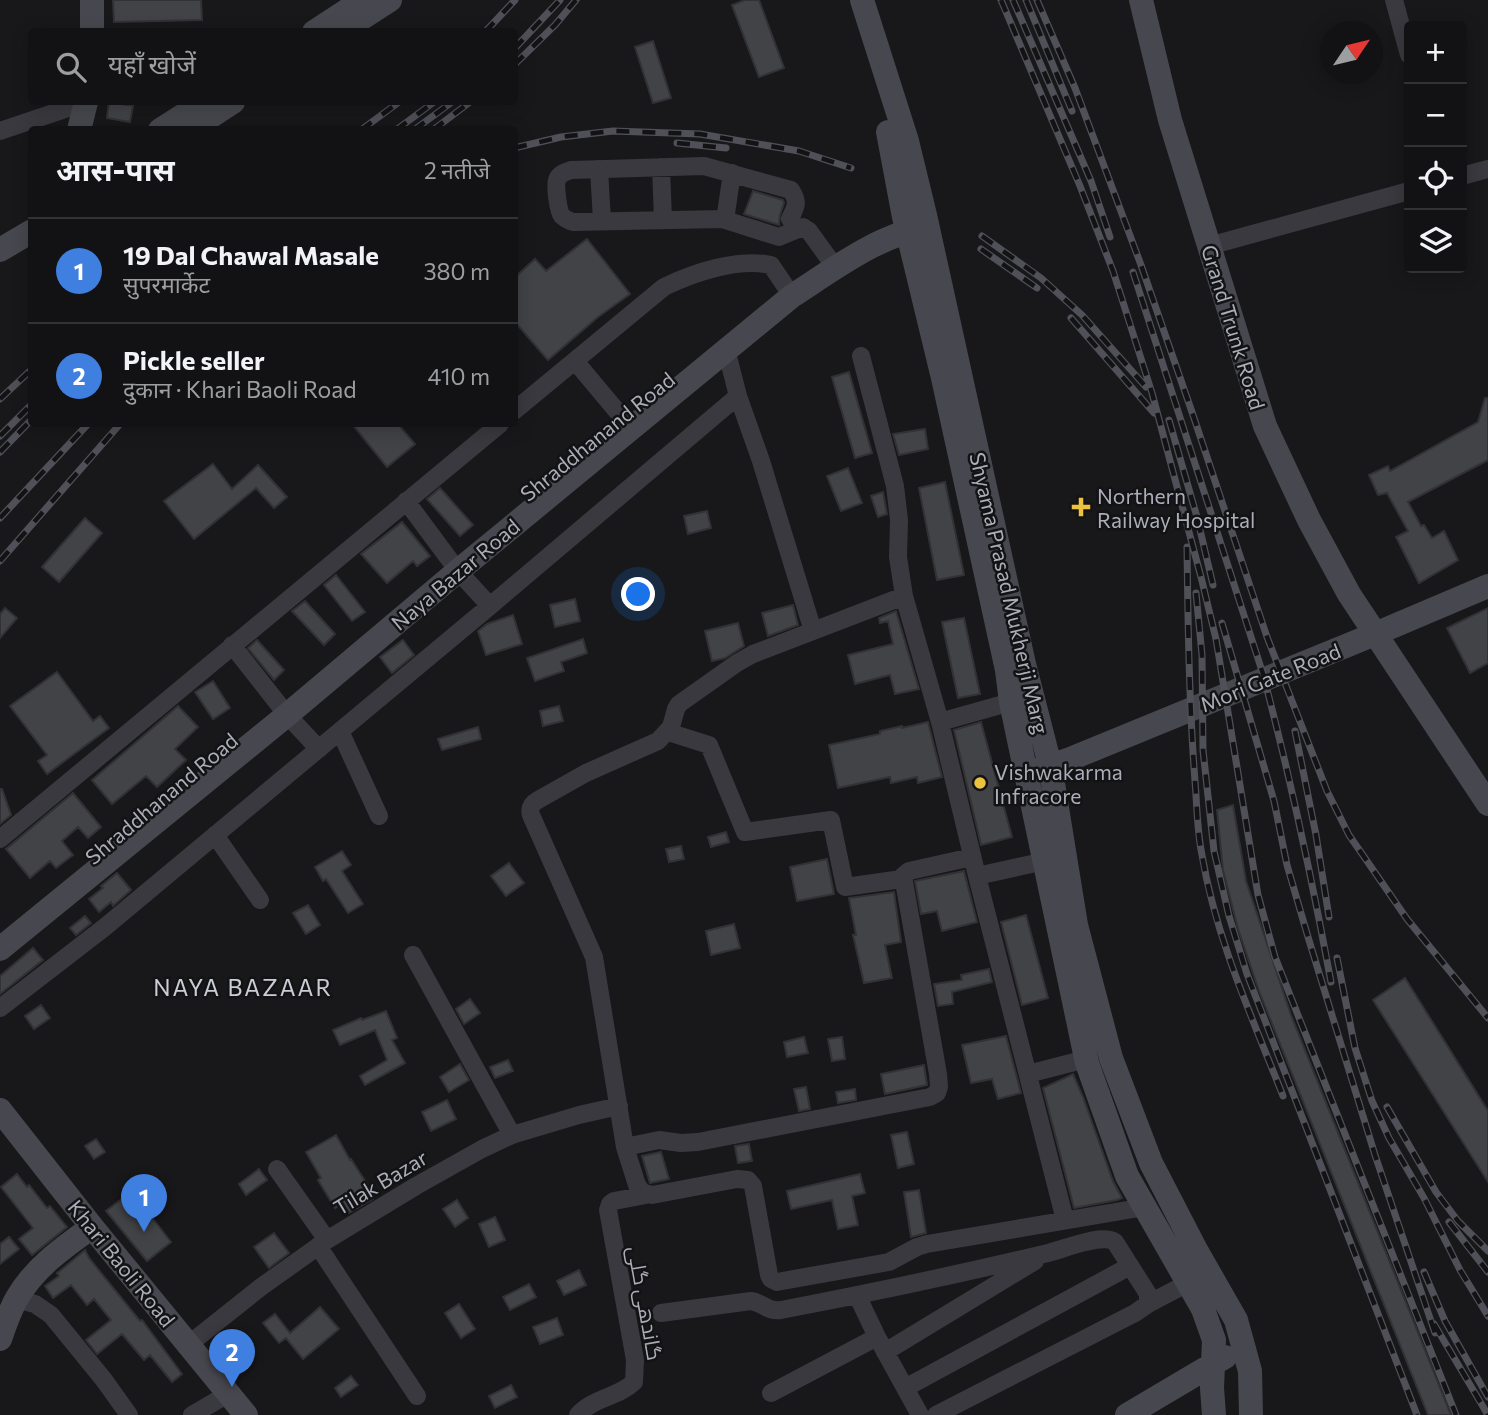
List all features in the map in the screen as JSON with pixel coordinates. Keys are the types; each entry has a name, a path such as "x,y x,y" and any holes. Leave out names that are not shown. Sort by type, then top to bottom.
{"street":[{"path":"92,0 92,28"},
{"path":"320,28 363,0"},
{"path":"348,28 390,0"},
{"name":"Shyama Prasad Mukherji Marg","path":"845,0 916,223 1015,667 1049,766 1076,925 1111,1058 1151,1163 1236,1320 1250,1371 1251,1415"},
{"name":"Shyama Prasad Mukherji Marg","path":"862,0 907,141 916,223"},
{"name":"Grand Trunk Road","path":"1141,0 1170,120 1265,426 1309,520 1349,594 1488,804"},
{"path":"1394,0 1404,37"},
{"path":"0,131 77,105"},
{"path":"80,126 85,105"},
{"path":"166,126 199,105"},
{"path":"196,126 228,105"},
{"path":"790,219 796,204 791,190 704,166 566,171 557,179 556,185 559,211 573,222 725,220 776,237 806,228 830,260"},
{"path":"661,167 663,220"},
{"path":"599,169 602,221"},
{"path":"1467,175 1488,169"},
{"path":"725,220 732,173"},
{"path":"1209,246 1404,192"},
{"path":"0,233 28,216"},
{"name":"Shraddhanand Road","path":"626,421 830,260 916,223"},
{"name":"Naya Bazar Road","path":"0,949 282,708 626,421 726,349 788,291 916,223"},
{"path":"0,250 28,233"},
{"path":"518,408 664,287 698,272 759,262 771,265 788,291"},
{"path":"726,349 738,396 761,461 813,631"},
{"path":"861,356 899,507 898,557 904,596 940,722 1065,1220"},
{"path":"575,361 626,421"},
{"path":"0,1008 105,927 738,396"},
{"path":"0,839 496,427"},
{"path":"406,501 453,565 490,606"},
{"name":"Mori Gate Road","path":"1049,766 1488,586"},
{"path":"904,596 746,658 682,701 676,709 671,727 658,741 586,773 538,800 530,810 594,957 625,1147 637,1185 646,1195 652,1195 737,1178 748,1180 753,1186 769,1275 777,1283 889,1262 927,1244 1145,1207"},
{"path":"232,645 319,749"},
{"name":"Shyama Prasad Mukherji Marg","path":"1015,667 1011,702 1049,766 1045,861 1086,1059 1127,1175 1203,1309 1214,1340 1214,1415"},
{"path":"940,722 1011,702"},
{"name":"Shraddhanand Road","path":"0,932 148,806 282,708"},
{"path":"340,731 379,816"},
{"path":"668,732 709,745 745,832 831,820 845,887 902,879"},
{"path":"215,835 260,900"},
{"path":"625,1147 659,1140 698,1142 930,1097 937,1093 938,1074 902,879 909,871 972,858"},
{"path":"977,876 1045,861"},
{"path":"412,955 512,1135"},
{"path":"1028,1074 1086,1059"},
{"name":"Tilak Bazar","path":"188,1345 322,1243 427,1179 512,1135 620,1106"},
{"name":"Khari Baoli Road","path":"0,1110 246,1415"},
{"path":"277,1168 417,1396"},
{"name":"گاندھی گلی","path":"578,1415 584,1408 628,1388 634,1382 635,1360 608,1210 610,1204 616,1200 646,1195"},
{"path":"0,1339 16,1298 33,1276 47,1261 92,1227"},
{"path":"661,1313 751,1301 770,1310 781,1310 1110,1239 1120,1249 1148,1294 1148,1304"},
{"path":"771,1393 881,1344 1049,1253"},
{"path":"905,1388 1130,1266"},
{"path":"936,1415 1135,1314 1188,1283"},
{"path":"857,1295 920,1415"},
{"path":"16,1298 35,1304 51,1315 129,1415"},
{"path":"1127,1415 1243,1345"},
{"path":"192,1415 228,1394"}],"building":[{"path":"113,0 201,0 202,20 114,22"},
{"path":"745,0 759,0 784,68 759,77 732,5"},
{"path":"653,41 671,98 653,103 635,47"},
{"path":"109,105 133,106 130,122 107,118"},
{"path":"753,191 783,200 779,225 744,214"},
{"path":"587,239 630,294 598,317 548,360 518,326 518,274 535,259 546,271"},
{"path":"849,372 872,453 855,458 832,377"},
{"path":"1485,398 1488,398 1488,460 1408,502 1421,526 1424,525 1432,538 1444,531 1458,560 1419,583 1396,537 1408,531 1387,493 1378,495 1369,475 1388,466 1390,471 1478,422"},
{"path":"354,427 401,427 415,444 387,467"},
{"path":"925,429 928,449 899,455 893,434"},
{"path":"213,464 232,489 258,465 287,497 274,508 256,488 194,539 164,501"},
{"path":"848,468 862,503 841,511 827,476"},
{"path":"945,482 964,575 937,580 919,488"},
{"path":"440,488 473,525 460,536 427,499"},
{"path":"883,492 887,514 878,517 871,496"},
{"path":"707,511 711,528 688,534 684,516"},
{"path":"85,518 102,533 59,582 42,567"},
{"path":"402,522 430,556 417,566 413,561 387,583 361,554"},
{"path":"336,575 365,612 352,621 324,585"},
{"path":"575,599 580,621 555,627 550,605"},
{"path":"305,601 335,634 324,645 292,611"},
{"path":"793,605 798,625 768,636 762,613"},
{"path":"5,608 17,618 0,638 0,614"},
{"path":"1488,608 1488,663 1470,673 1447,628"},
{"path":"896,611 919,689 895,694 890,675 855,684 848,655 893,644 888,621 880,623 879,618"},
{"path":"513,615 522,644 486,655 478,631 487,624"},
{"path":"964,618 980,694 958,698 942,622"},
{"path":"738,623 744,646 725,658 712,661 705,631"},
{"path":"583,639 587,653 561,662 564,671 535,681 527,658"},
{"path":"257,640 284,670 274,680 248,648"},
{"path":"403,640 414,655 392,673 380,657"},
{"path":"57,672 93,721 100,716 109,728 47,774 38,761 47,755 10,706"},
{"path":"213,681 230,708 213,719 195,692"},
{"path":"178,706 198,727 175,749 186,760 157,787 146,776 112,804 92,780"},
{"path":"559,706 563,721 543,726 540,711"},
{"path":"928,722 942,777 918,783 917,777 891,783 890,777 838,788 829,745"},
{"name":"Vishwakarma Infracore","path":"981,722 1012,837 981,845 954,730"},
{"path":"478,727 481,739 442,750 438,739"},
{"path":"0,789 11,815 0,824"},
{"path":"73,793 101,827 88,838 78,827 62,841 73,855 56,868 50,861 30,878 6,849"},
{"path":"1233,805 1246,881 1291,1015 1451,1415 1428,1415 1259,991 1238,929 1223,870 1217,810"},
{"path":"726,832 729,842 711,847 708,837"},
{"path":"681,846 684,859 669,862 666,849"},
{"path":"342,851 351,865 342,871 363,904 348,913 315,867"},
{"path":"827,859 834,894 797,901 790,867"},
{"path":"509,863 524,883 506,896 491,876"},
{"path":"964,871 977,922 942,931 937,911 921,914 915,881"},
{"path":"117,873 131,890 113,906 111,902 99,912 89,899"},
{"path":"894,892 901,942 885,945 892,978 864,983 853,935 856,935 849,898"},
{"path":"308,905 320,925 306,934 293,913"},
{"path":"1026,915 1048,998 1022,1005 1001,922"},
{"path":"85,916 91,923 76,935 70,928"},
{"path":"734,924 740,948 711,955 706,931"},
{"path":"33,948 43,960 0,994 0,976"},
{"path":"989,969 992,982 952,992 953,1004 938,1006 934,984 962,980 961,975"},
{"path":"1405,978 1488,1111 1488,1182 1373,1000"},
{"path":"470,999 480,1013 464,1024 456,1009"},
{"path":"41,1005 50,1018 34,1029 25,1016"},
{"path":"386,1011 397,1038 392,1040 405,1063 365,1085 360,1076 387,1060 375,1030 340,1045 333,1030"},
{"path":"1006,1036 1021,1093 998,1099 992,1079 971,1083 962,1045"},
{"path":"804,1037 808,1053 787,1057 784,1042"},
{"path":"842,1037 845,1059 832,1061 828,1039"},
{"path":"508,1060 513,1071 495,1078 490,1067"},
{"path":"460,1064 469,1080 449,1092 440,1077"},
{"path":"924,1065 927,1085 885,1094 881,1074"},
{"path":"1073,1074 1113,1181 1122,1198 1074,1208 1043,1088"},
{"path":"806,1087 810,1109 799,1111 794,1089"},
{"path":"855,1089 856,1100 838,1103 836,1092"},
{"path":"447,1100 456,1119 431,1131 422,1112"},
{"path":"907,1132 914,1164 898,1168 891,1135"},
{"path":"336,1135 369,1187 367,1189 373,1199 349,1213 343,1203 335,1208 318,1180 321,1178 306,1152"},
{"path":"96,1139 105,1152 94,1159 85,1146"},
{"path":"749,1144 752,1161 738,1163 735,1146"},
{"path":"661,1152 669,1179 650,1183 642,1156"},
{"path":"259,1169 267,1180 246,1195 239,1184"},
{"path":"17,1174 67,1227 32,1255 19,1239 33,1228 1,1187"},
{"path":"860,1174 865,1193 852,1196 858,1225 838,1229 832,1200 791,1209 787,1191"},
{"path":"144,1182 152,1193 140,1202 171,1242 147,1261 106,1211"},
{"path":"919,1190 926,1233 911,1237 904,1192"},
{"path":"457,1200 468,1218 455,1227 443,1209"},
{"path":"495,1217 505,1240 489,1247 479,1224"},
{"path":"274,1233 289,1253 269,1268 254,1247"},
{"path":"9,1237 19,1249 0,1264 0,1244"},
{"path":"85,1250 182,1374 172,1382 150,1355 144,1360 122,1334 97,1354 86,1340 111,1320 94,1299 87,1305 71,1285 53,1298 45,1286"},
{"path":"579,1270 586,1285 564,1295 557,1281"},
{"path":"529,1284 536,1297 510,1310 503,1297"},
{"path":"459,1304 475,1329 461,1338 445,1313"},
{"path":"320,1307 339,1329 303,1359 286,1338 279,1343 263,1323 275,1314 290,1333"},
{"path":"557,1318 563,1335 540,1344 533,1327"},
{"path":"351,1376 358,1385 341,1397 335,1388"},
{"path":"511,1385 517,1397 495,1408 489,1396"}],"railway":[{"path":"489,28 515,0"},
{"path":"518,45 560,0"},
{"path":"518,61 576,0"},
{"path":"1001,0 1113,271 1152,393 1216,639 1258,895 1275,957 1456,1415"},
{"path":"1013,0 1091,181 1110,237"},
{"path":"1026,0 1072,111"},
{"path":"1037,0 1075,88 1141,265 1267,637 1327,791 1349,835 1407,919 1488,1018"},
{"path":"366,126 395,105"},
{"path":"401,126 430,105"},
{"path":"419,126 448,105"},
{"path":"438,126 466,105"},
{"path":"518,147 561,137 613,131 700,134 799,151 851,168"},
{"path":"677,143 726,148"},
{"path":"982,236 1041,278 1082,315 1146,387"},
{"path":"981,249 1037,288"},
{"path":"1133,272 1263,674 1300,828 1331,982"},
{"path":"1071,318 1154,413"},
{"path":"0,399 28,373"},
{"path":"0,436 28,408"},
{"path":"1169,420 1213,585"},
{"path":"0,452 28,423"},
{"path":"0,518 85,427"},
{"path":"0,561 117,427"},
{"path":"1187,547 1191,722 1200,846 1216,917 1247,1007 1283,1096"},
{"path":"1196,593 1202,655 1203,750 1214,851 1229,916 1247,974 1417,1415"},
{"path":"1222,623 1274,801 1287,865 1308,937 1375,1155 1435,1333"},
{"path":"1295,731 1329,917"},
{"path":"1337,958 1355,1048 1372,1101 1460,1270 1488,1316"},
{"path":"1387,1107 1436,1192 1458,1221 1488,1251"},
{"path":"1449,1222 1488,1272"},
{"path":"1424,1272 1445,1321 1488,1397"},
{"path":"1434,1324 1488,1415"}],"place":[{"name":"Northern Railway Hospital","path":"1081,507"},
{"name":"Vishwakarma Infracore","path":"980,783"},
{"name":"19 Dal Chawal Masale","path":"144,1232"},
{"name":"Pickle seller","path":"232,1387"}],"district":[{"name":"NAYA BAZAAR","path":"243,987"}]}
